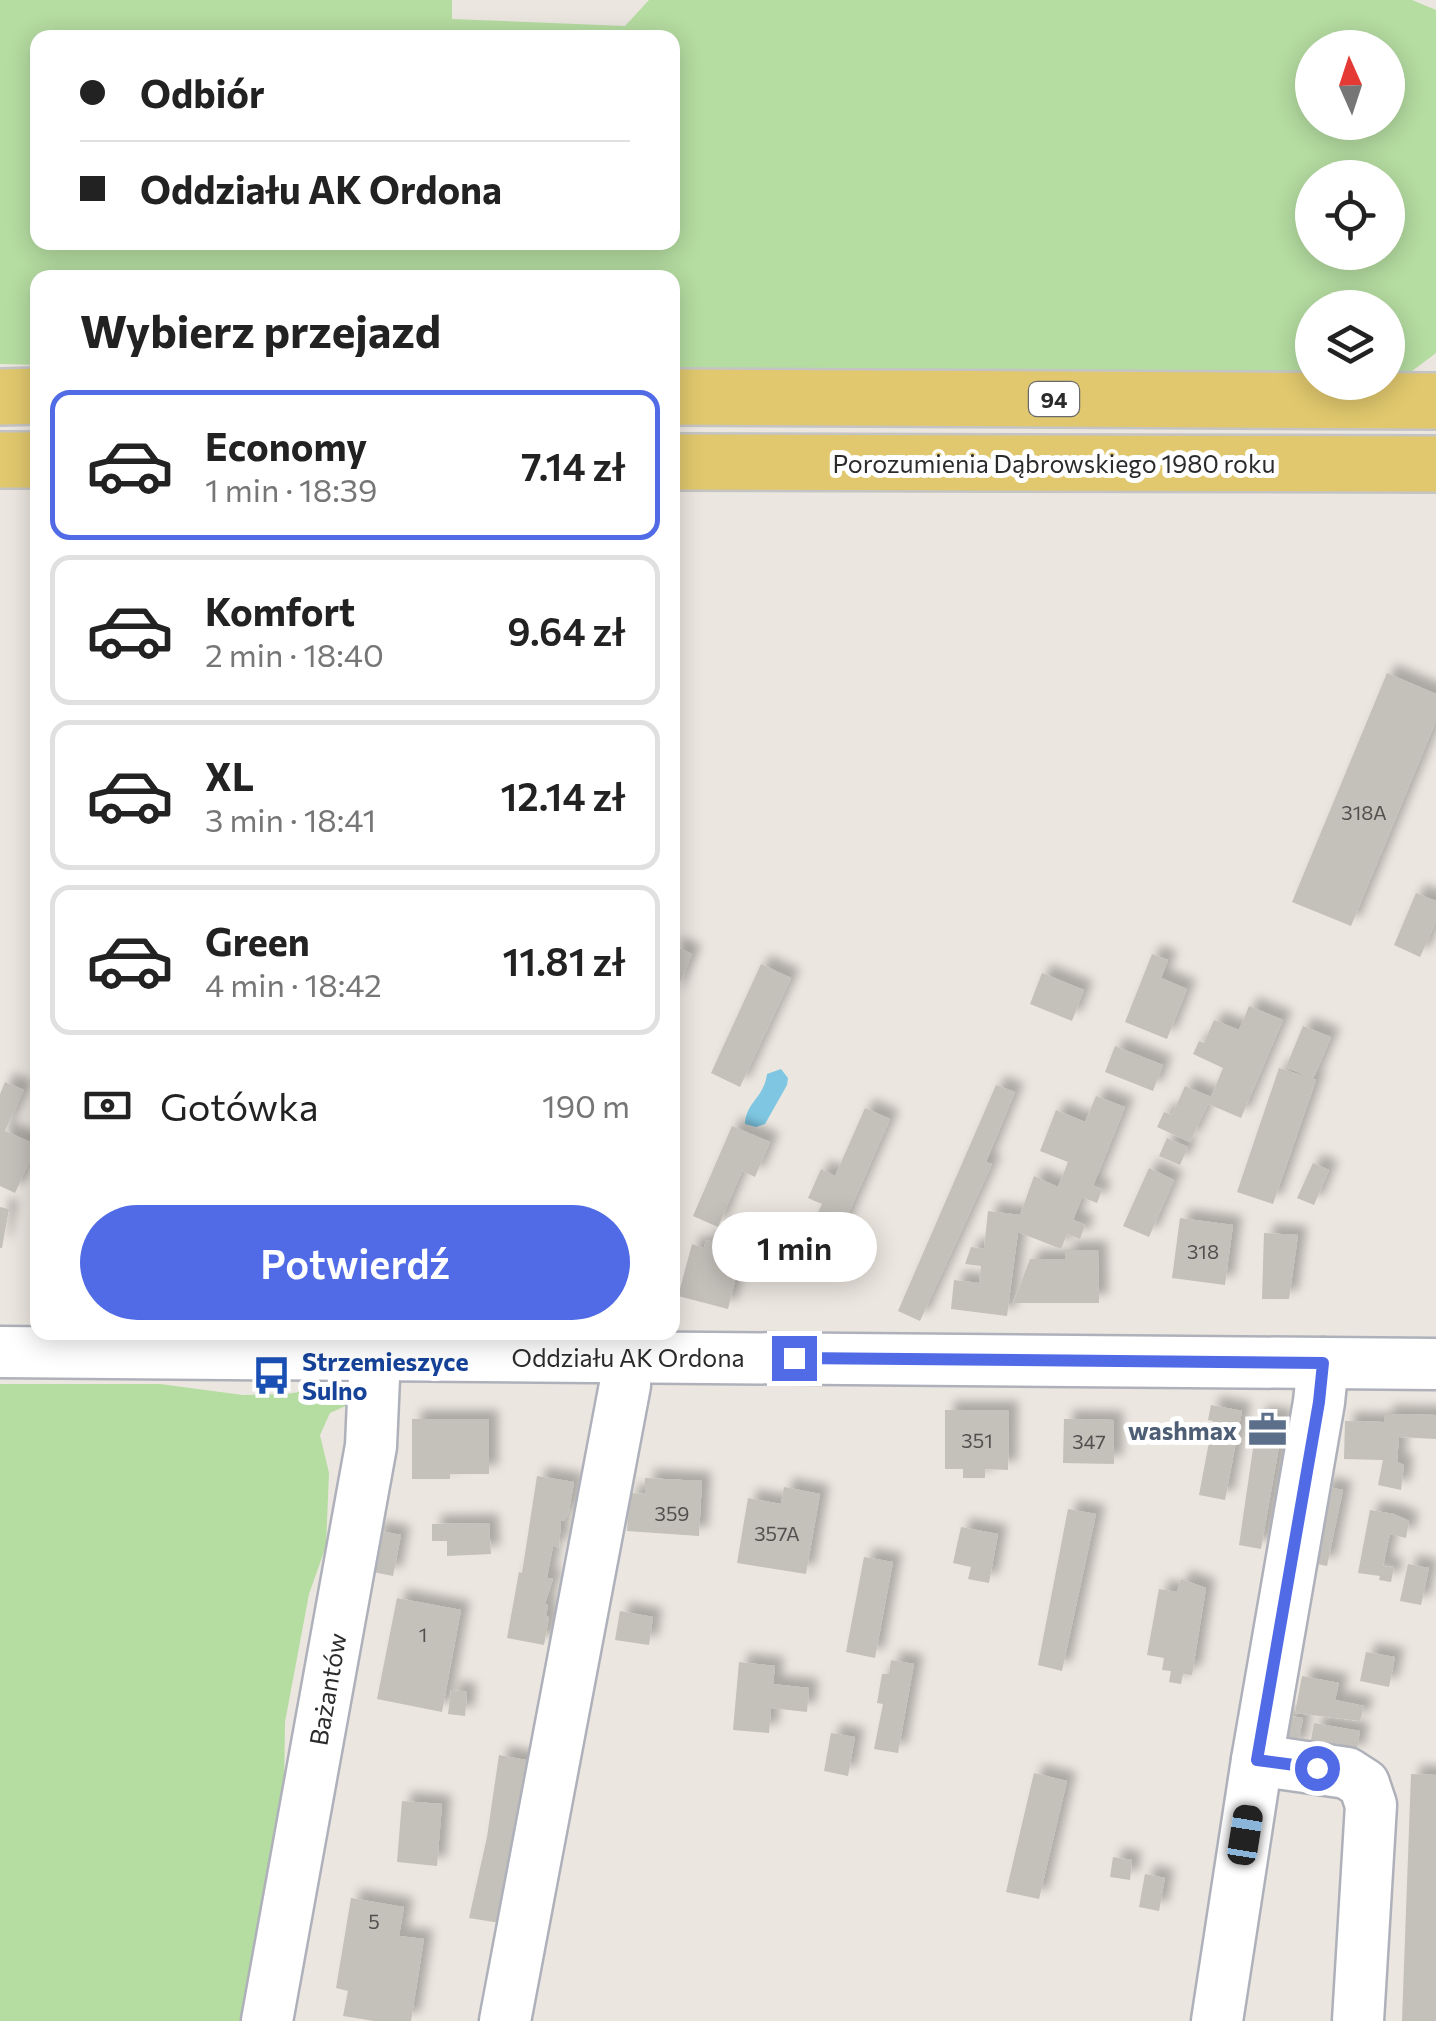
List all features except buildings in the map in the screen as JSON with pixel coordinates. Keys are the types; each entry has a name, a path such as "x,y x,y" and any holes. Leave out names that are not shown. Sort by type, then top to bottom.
{"main road":[{"path":"0,396 30,396"},
{"name":"94","path":"680,397 1436,402"},
{"path":"0,460 30,460"},
{"name":"Porozumienia Dąbrowskiego 1980 roku","path":"680,462 1436,464"},
{"path":"1355,464 1436,500"}],"street":[{"name":"Oddziału AK Ordona","path":"0,1352 1436,1364"},
{"name":"Bażantów","path":"267,2021 371,1446 374,1355"},
{"path":"505,2021 625,1386 626,1357"},
{"path":"1216,2021 1323,1363"},
{"path":"1257,1760 1347,1772 1364,1784 1371,1804 1358,2021"}],"green space":[{"path":"0,0 452,0 452,19 625,26 649,0 1412,0 1436,10 1436,353 1408,374 1405,290 1295,290 1295,374 680,371 680,270 30,270 30,365 0,364"},
{"path":"0,1384 160,1384 243,1395 317,1389 361,1392 352,1403 330,1413 320,1435 329,1473 326,1546 309,1594 285,1722 284,1790 255,2021 0,2021"}],"water":[{"path":"781,1069 788,1078 787,1085 765,1124 745,1124 767,1074"}],"place":[{"name":"Strzemieszyce Sulno","path":"272,1375"},
{"name":"washmax","path":"1267,1430"}],"route":[{"path":"794,1358 1323,1363 1257,1760 1317,1768"}]}
